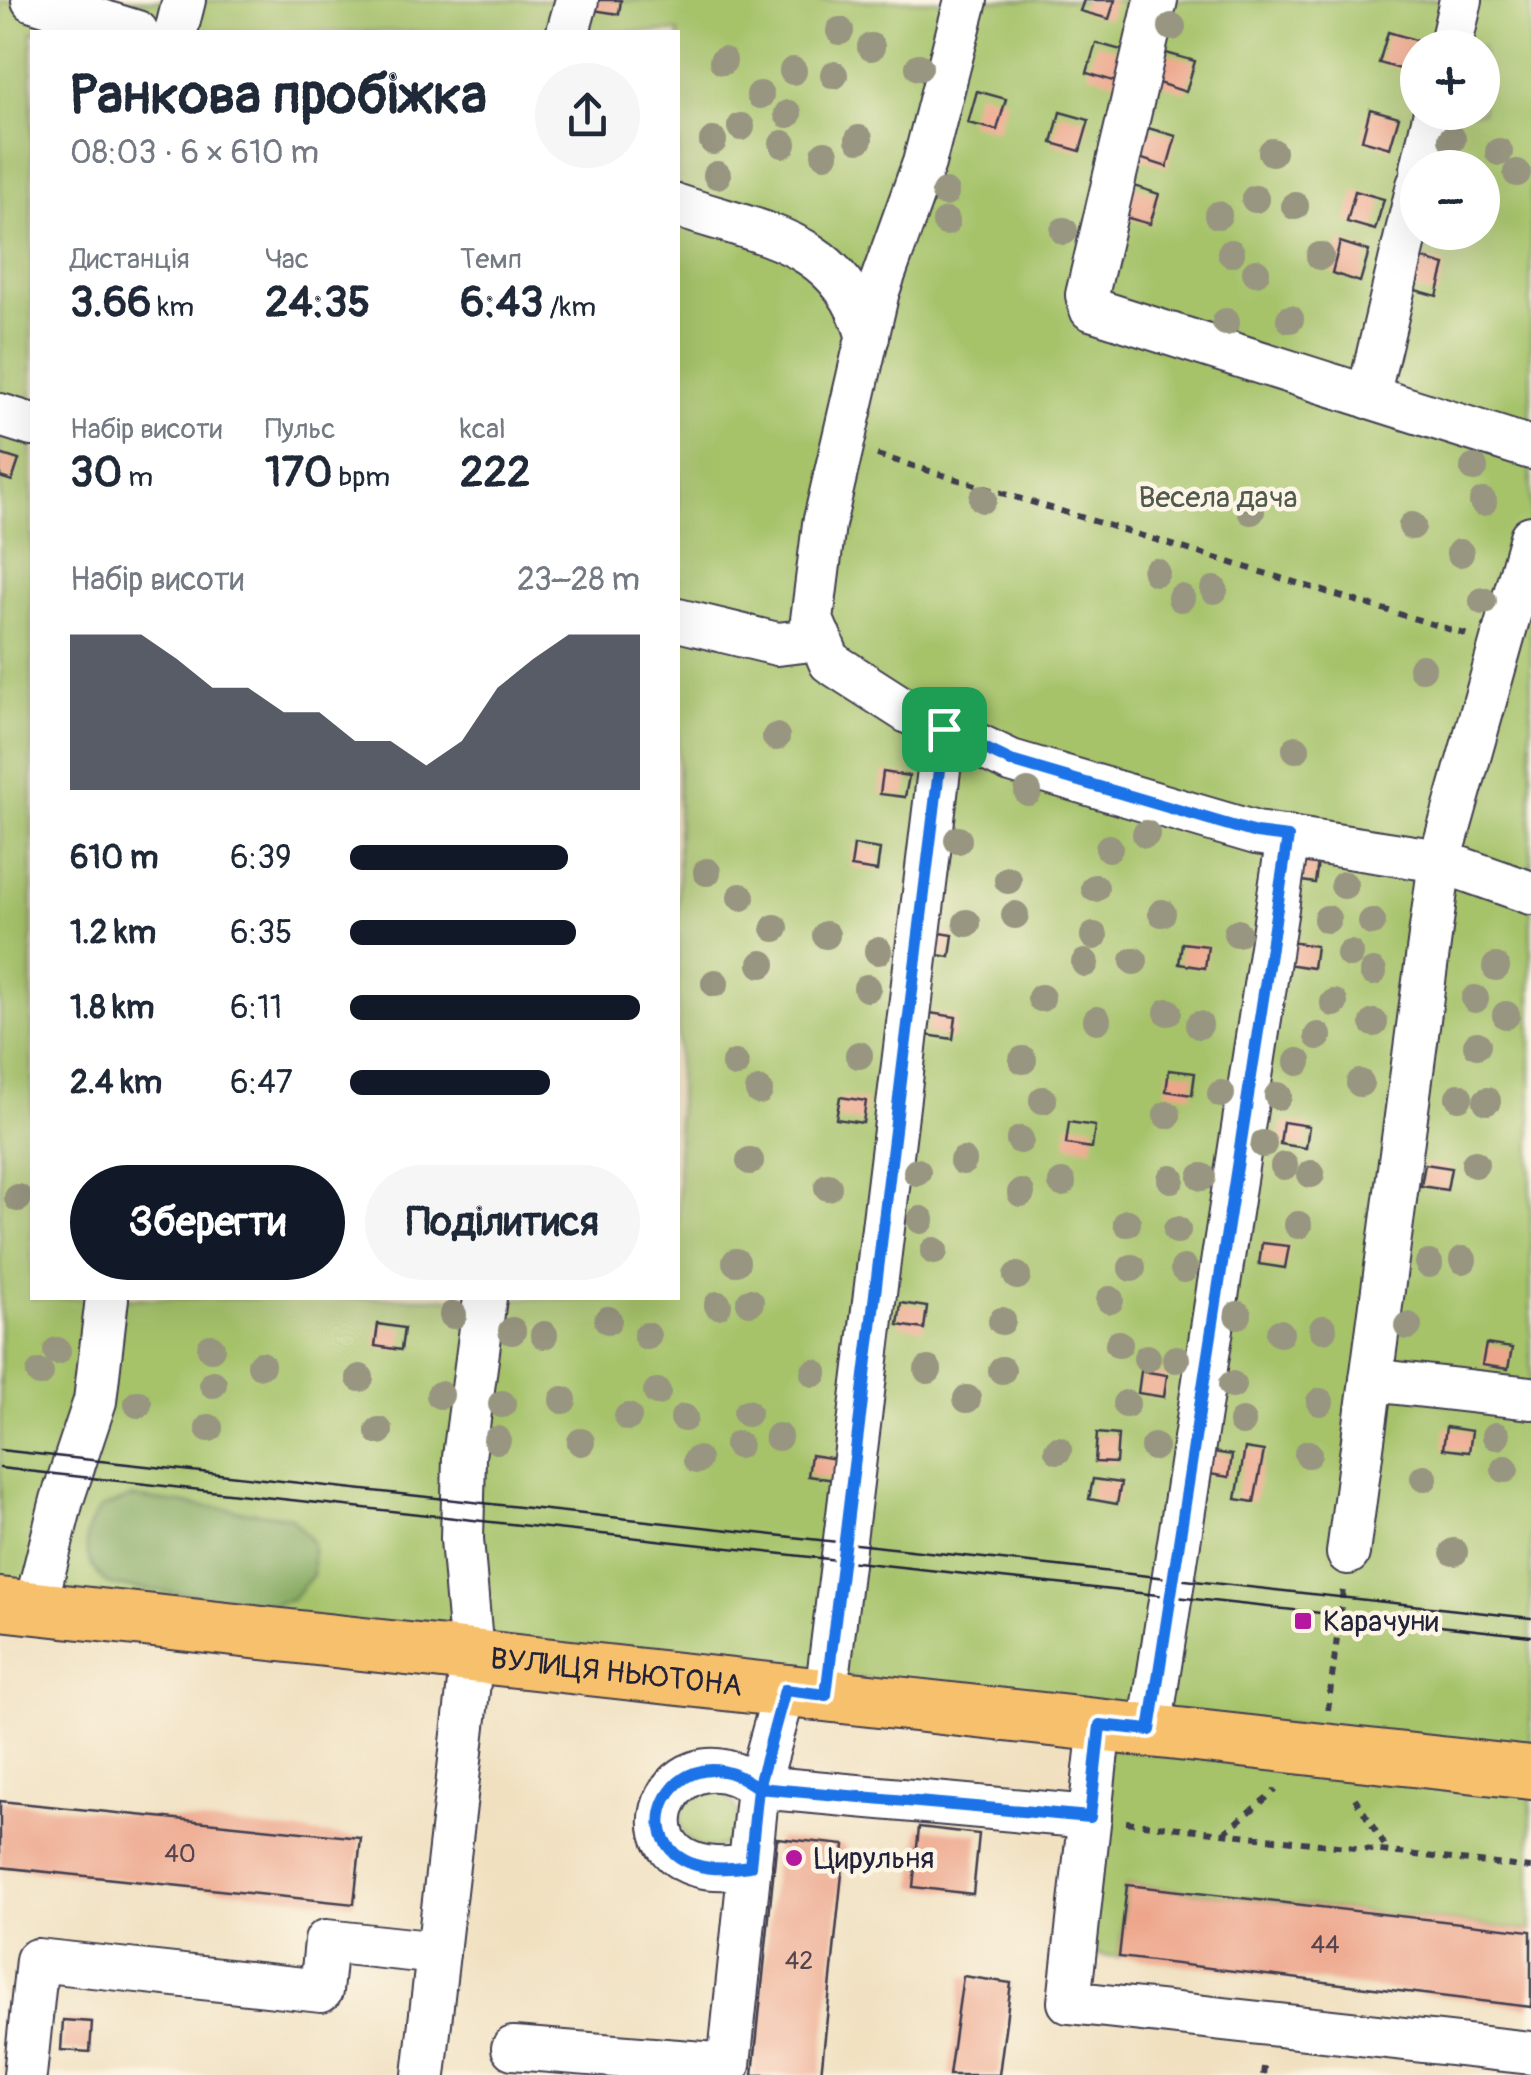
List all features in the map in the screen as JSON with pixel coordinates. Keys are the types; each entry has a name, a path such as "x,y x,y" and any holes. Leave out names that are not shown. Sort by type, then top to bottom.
{"main road":[{"name":"ВУЛИЦЯ НЬЮТОНА","path":"18,1606 1531,1773"}],"street":[{"path":"34,0 131,30"},
{"path":"176,30 184,0"},
{"path":"569,30 577,0"},
{"path":"966,0 924,164 878,291 812,590 812,620 830,662 908,712 1011,761 1256,833 1440,860 1531,893"},
{"path":"1156,0 1087,294 1091,309 1531,448"},
{"path":"1454,30 1461,0"},
{"path":"680,207 800,247 843,279 858,302 868,337"},
{"path":"1368,397 1403,250"},
{"path":"0,415 30,424"},
{"path":"1348,1553 1440,860 1531,537"},
{"path":"680,620 777,644 821,639"},
{"path":"513,2048 729,2065 758,1788 805,1693 944,729"},
{"path":"1288,837 1125,1728 1090,1817 1070,2002 1531,2053"},
{"path":"18,1606 62,1500 95,1401 108,1300"},
{"path":"424,2075 472,1656 462,1540 464,1458 485,1300"},
{"path":"1371,1380 1531,1398"},
{"path":"750,1866 702,1870 684,1864 666,1848 659,1810 668,1790 685,1776 707,1770 739,1773 758,1788 1090,1817"},
{"path":"25,2075 37,1960 320,1990 326,1941 438,1953"}],"path":[{"path":"843,444 1501,646"},
{"path":"1323,1750 1348,1553"},
{"path":"1090,1817 1531,1868"}],"green space":[{"name":"Весела дача","path":"0,0 1531,0 1531,1752 0,1585"},
{"path":"132,1497 291,1517 313,1543 313,1575 291,1600 269,1605 110,1585 89,1559 89,1528 101,1508"},
{"path":"1105,1747 1531,1793 1531,1931 1127,1885 1119,1957 1081,1953"},
{"path":"709,1791 729,1800 738,1820 729,1840 709,1849 689,1840 680,1820 689,1800"}],"building":[{"path":"595,0 621,0 619,14 593,10"},
{"path":"1084,0 1115,0 1109,19 1080,11"},
{"path":"1388,32 1400,35 1400,69 1379,63"},
{"path":"1096,43 1125,51 1116,82 1087,73"},
{"path":"1166,53 1195,61 1186,92 1158,83"},
{"path":"977,91 1006,99 997,130 968,123"},
{"path":"1370,109 1399,117 1390,148 1362,140"},
{"path":"1060,112 1089,120 1080,151 1052,143"},
{"path":"1148,128 1176,136 1167,167 1139,158"},
{"path":"1131,185 1159,194 1150,224 1121,216"},
{"path":"1355,191 1384,199 1375,230 1347,222"},
{"path":"1340,242 1369,251 1360,282 1332,273"},
{"path":"1417,257 1445,265 1437,296 1408,288"},
{"path":"0,454 19,460 12,481 0,477"},
{"path":"883,772 909,776 905,797 880,794"},
{"path":"854,845 880,849 877,871 851,867"},
{"path":"1292,858 1318,862 1315,883 1289,879"},
{"path":"928,931 953,935 950,957 924,953"},
{"path":"1290,942 1316,946 1313,968 1287,964"},
{"path":"1182,943 1208,946 1205,968 1179,964"},
{"path":"930,1013 956,1017 953,1039 926,1035"},
{"path":"1169,1070 1195,1073 1192,1095 1166,1091"},
{"path":"840,1097 866,1101 863,1123 836,1119"},
{"path":"1069,1122 1095,1126 1092,1148 1066,1144"},
{"path":"1283,1122 1309,1126 1306,1148 1280,1144"},
{"path":"1425,1164 1451,1168 1447,1190 1421,1186"},
{"path":"1262,1243 1289,1246 1285,1268 1259,1264"},
{"path":"901,1303 927,1307 924,1329 898,1325"},
{"path":"378,1324 404,1328 401,1350 375,1346"},
{"path":"1486,1344 1512,1348 1508,1369 1482,1365"},
{"path":"1141,1371 1167,1375 1164,1397 1138,1393"},
{"path":"1446,1427 1472,1431 1469,1452 1443,1449"},
{"path":"1097,1433 1118,1435 1116,1463 1095,1462"},
{"path":"1245,1448 1264,1451 1254,1502 1236,1499"},
{"path":"1207,1451 1232,1455 1229,1477 1203,1473"},
{"path":"811,1455 837,1459 834,1480 808,1476"},
{"path":"1093,1479 1121,1483 1117,1504 1089,1499"},
{"path":"0,1801 361,1838 354,1904 0,1867"},
{"path":"919,1827 979,1834 973,1894 913,1887"},
{"path":"777,1838 845,1845 821,2075 753,2075"},
{"path":"1127,1885 1531,1931 1531,2007 1119,1957"},
{"path":"963,1976 1011,1983 999,2075 949,2075"},
{"path":"63,2020 92,2022 90,2052 61,2050"}],"tram line":[{"path":"0,1450 1531,1618"},
{"path":"0,1468 1531,1636"}],"place":[{"name":"Карачуни","path":"1303,1621"},
{"name":"Цирульня","path":"794,1858"}],"route":[{"path":"944,729 826,1695 785,1690 758,1788 750,1866 702,1870 684,1864 666,1848 660,1825 659,1810 668,1790 685,1776 717,1768 739,1773 758,1788 1090,1817 1100,1725 1150,1730 1288,837 1256,833 1011,761 944,729"}]}
